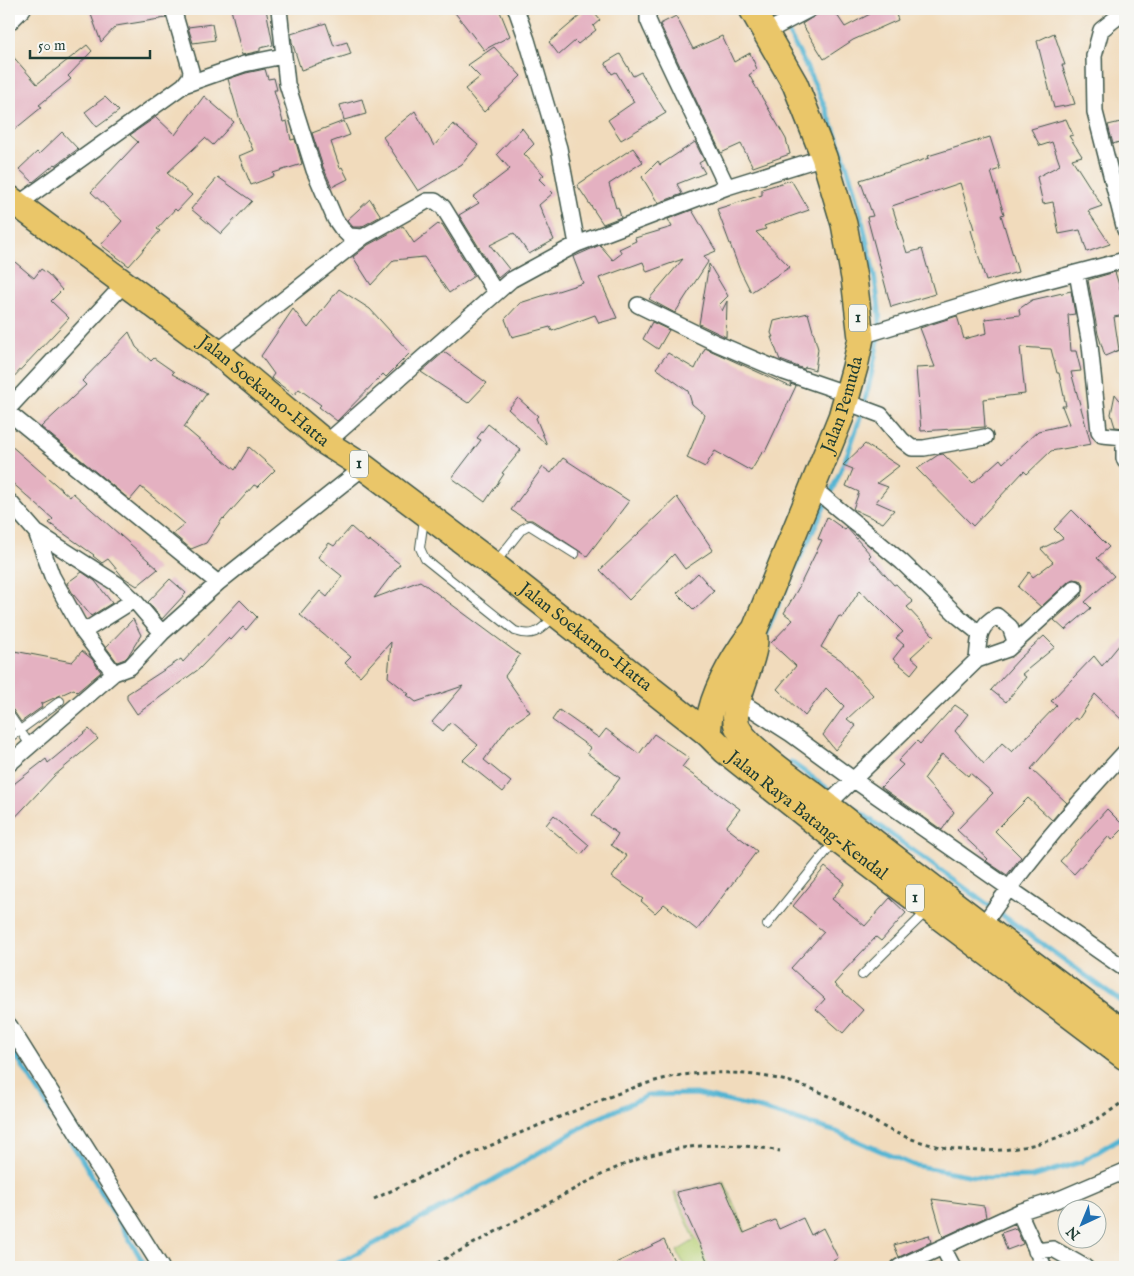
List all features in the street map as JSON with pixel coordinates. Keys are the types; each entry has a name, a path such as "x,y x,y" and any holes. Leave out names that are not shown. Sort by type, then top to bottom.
{"highway":[{"name":"Jalan Pemuda","path":"708,734 710,713 714,701 742,644 756,629 818,492 849,401 864,336 844,224 824,157 795,84 769,31 752,9"},
{"name":"Jalan Soekarno-Hatta","path":"13,201 217,352 326,443 364,467 494,565 708,734"},
{"name":"Jalan Pemuda","path":"746,741 737,725 735,715 738,700 755,651 756,629"},
{"name":"Jalan Raya Batang-Kendal","path":"708,734 725,752 836,839 1125,1057"},
{"name":"Jalan Raya Batang-Kendal","path":"746,741 830,802 1125,1033"}],"street":[{"path":"9,23 23,9"},
{"path":"173,9 191,71 190,77 184,85"},
{"path":"279,9 287,84 314,170 335,219 349,236 363,238"},
{"path":"516,9 559,148 577,244"},
{"path":"648,9 648,20 651,27 727,187"},
{"path":"769,31 810,9"},
{"path":"1125,11 1101,30 1094,56 1094,112 1125,230"},
{"path":"13,201 184,85 244,64 283,56"},
{"path":"326,443 511,280 577,244 727,187 824,157"},
{"path":"217,352 363,238 427,200 434,201 443,207 496,293"},
{"path":"864,336 1011,290 1125,260"},
{"path":"1077,273 1090,345 1099,431 1102,435 1124,437 1125,461"},
{"path":"9,408 125,283"},
{"path":"638,305 716,343 881,415 902,440 912,448 924,448 985,437"},
{"path":"9,413 218,582"},
{"path":"9,764 114,673 130,667 162,633 218,582 364,467"},
{"path":"818,492 902,562 979,633"},
{"path":"9,502 36,532 117,584 134,600 162,633"},
{"path":"36,532 52,576 83,632 114,673"},
{"path":"830,802 977,660 1008,648 1075,588"},
{"path":"83,632 134,600"},
{"path":"977,660 979,633 990,620 997,616 1010,627 1015,641"},
{"path":"738,700 791,734 850,784 1009,887 1125,969"},
{"path":"985,924 1009,887 1079,801 1125,752"},
{"path":"9,1025 162,1267"},
{"path":"899,1267 1019,1212 1062,1198 1125,1171"},
{"path":"1019,1212 1044,1267"},
{"path":"943,1248 952,1267"},
{"path":"1036,1251 1048,1249 1058,1251 1085,1267"}],"lane":[{"path":"425,513 420,548 426,559 515,631 525,635 534,634 557,614"},
{"path":"494,565 522,530 529,525 575,554"},
{"path":"9,738 60,701"},
{"path":"9,714 30,745"},
{"path":"767,925 836,839"},
{"path":"862,975 930,909"}],"path":[{"path":"374,1200 483,1148 615,1093 658,1079 681,1075 703,1073 748,1074 792,1083 835,1099 874,1122 909,1138 946,1148 965,1150 1023,1148 1060,1138 1095,1121 1125,1100"},
{"path":"430,1267 609,1171 645,1156 683,1147 722,1144 761,1147 780,1151"}],"green space":[{"path":"724,1181 755,1254 729,1267 685,1267 677,1251 695,1240 674,1193"}],"building":[{"path":"89,9 164,9 166,18 116,26 101,42"},
{"path":"231,9 266,9 273,45 260,48 260,51 242,55"},
{"path":"452,9 499,9 510,36 484,50"},
{"path":"588,9 591,9 600,20 593,26 596,30 578,44 575,41 559,55 549,42"},
{"path":"825,9 833,9 845,27 870,14 867,9 894,9 898,20 853,40 824,59 802,24"},
{"path":"676,16 693,49 722,36 734,62 750,53 757,69 749,75 786,139 790,154 753,167 741,144 721,153 660,24"},
{"path":"326,23 334,46 347,42 351,54 301,70 291,34"},
{"path":"212,24 215,40 193,43 188,27"},
{"path":"1054,33 1075,104 1054,108 1037,41"},
{"path":"87,45 92,51 68,76 71,79 39,105 42,107 9,134 9,52 37,84"},
{"path":"494,47 521,76 484,112 465,89 480,77 468,65"},
{"path":"620,54 633,76 641,72 666,113 621,140 608,120 634,102 616,72 612,74 605,63"},
{"path":"265,69 268,79 274,78 277,90 274,90 283,122 287,121 291,140 295,139 302,164 273,173 274,176 251,185 239,156 253,150 240,120 228,79"},
{"path":"204,96 234,122 213,145 205,138 167,173 192,195 177,211 175,209 157,229 160,231 129,266 101,245 122,221 91,192 138,142 130,135 156,117 175,135"},
{"path":"105,97 119,111 97,127 85,112"},
{"path":"362,99 366,114 344,120 340,105"},
{"path":"415,111 434,146 453,124 478,145 462,164 418,191 383,137"},
{"path":"1066,119 1073,135 1069,136 1082,156 1072,159 1102,206 1088,211 1110,244 1087,252 1080,230 1059,234 1053,202 1043,204 1037,177 1060,165 1052,142 1040,146 1031,129"},
{"path":"344,121 350,135 331,142 340,168 342,167 348,179 332,187 312,133"},
{"path":"1125,121 1125,140 1113,144 1108,125"},
{"path":"522,128 534,144 524,154 544,175 539,179 553,193 539,205 554,240 529,254 514,233 490,245 509,269 498,278 459,215 479,203 473,197 510,169 497,154"},
{"path":"62,132 78,149 55,164 33,182 19,169 37,152 39,154"},
{"path":"990,137 1000,169 991,172 1004,214 1001,215 1018,272 986,281 971,230 974,229 960,183 892,206 907,253 922,249 935,294 891,307 867,217 873,216 860,180"},
{"path":"695,142 704,160 699,163 705,173 677,184 682,194 658,203 642,177 658,161 660,165"},
{"path":"633,148 643,162 609,184 616,208 618,207 621,217 603,224 577,185"},
{"path":"218,177 252,201 221,234 191,209"},
{"path":"791,180 809,210 764,226 766,229 756,232 790,267 751,292 739,268 717,209 762,195 762,189"},
{"path":"370,199 381,216 361,227 353,227 347,220"},
{"path":"692,210 716,251 704,256 708,262 675,313 649,299 683,259 647,272 643,262 599,278 617,318 599,323 595,315 552,331 550,327 512,337 505,319 520,303 583,283 573,257 600,245 613,260 622,253 619,249 636,241 635,238 672,227 668,219"},
{"path":"438,224 442,224 474,276 449,293 424,257 394,260 371,285 353,257 368,245 403,226 414,243"},
{"path":"9,257 34,278 41,269 48,274 62,290 51,301 69,318 9,382"},
{"path":"709,264 728,296 719,305 722,311 727,301 726,337 699,324"},
{"path":"1115,272 1125,305 1125,315 1114,317 1119,350 1105,356 1098,334 1088,280"},
{"path":"339,289 370,309 410,353 386,377 383,374 337,421 319,407 321,405 299,389 294,395 271,378 274,374 261,356 293,309 308,328"},
{"path":"1071,291 1075,314 1068,315 1071,351 1076,351 1081,371 1071,372 1091,444 1051,451 1027,474 1024,471 973,526 917,469 938,455 943,454 973,483 1000,459 1003,463 1038,431 1069,424 1062,406 1066,406 1059,373 1057,373 1051,349 1020,347 1025,394 983,399 985,427 921,431 916,368 935,367 920,328 957,316 964,339 987,333 985,319 1020,315 1019,309 1032,300"},
{"path":"808,313 818,349 815,370 805,367 804,369 780,360 771,337 773,337 771,333 774,321"},
{"path":"652,322 669,330 658,349 643,339"},
{"path":"129,332 136,347 151,361 154,358 174,372 172,374 207,393 184,427 235,470 249,447 275,470 258,487 254,485 223,518 206,543 191,549 173,534 185,524 141,487 130,500 41,427 86,385 82,381"},
{"path":"705,348 791,387 790,384 796,386 765,452 763,451 751,471 715,451 705,467 687,458 705,415 692,404 688,391 656,368 668,353 695,369"},
{"path":"444,352 487,383 468,403 421,372"},
{"path":"1115,394 1125,407 1125,428 1115,427 1111,414"},
{"path":"518,398 538,416 536,418 547,445 508,409"},
{"path":"488,424 521,450 502,473 504,474 485,502 452,478 481,440 477,438"},
{"path":"9,444 70,497 73,493 158,569 137,586 123,577 108,559 102,563 94,555 49,523 53,519 9,480"},
{"path":"865,444 899,466 877,483 888,487 876,502 894,510 883,523 853,509 859,492 846,486 853,469 843,465"},
{"path":"563,458 629,501 587,556 532,520 527,520 511,510 543,467 551,473"},
{"path":"677,497 713,550 685,569 674,554 629,600 600,570"},
{"path":"1072,510 1109,547 1097,558 1114,576 1085,602 1091,608 1065,630 1054,620 1082,595 1084,586 1082,581 1073,579 1069,581 1041,607 1018,587 1029,572 1033,577 1053,562 1041,549 1063,538 1054,529"},
{"path":"827,517 845,530 847,528 871,555 869,557 894,585 896,584 913,602 907,607 934,636 911,657 919,664 911,674 893,659 904,645 896,638 903,632 860,590 842,618 839,616 821,647 841,660 873,695 847,719 856,726 835,750 823,735 844,706 826,688 805,716 777,689 796,666 771,643 793,620 784,613 822,540 818,539"},
{"path":"351,527 368,542 369,540 400,564 374,598 420,581 520,655 505,676 530,712 509,726 484,760 511,782 503,792 463,760 478,745 451,722 443,731 432,722 463,686 416,702 388,677 391,642 360,676 345,663 351,657 300,615 320,591 327,597 342,576 318,557 329,543 334,546"},
{"path":"82,572 95,581 112,603 91,616 73,594 67,583"},
{"path":"698,573 714,591 694,610 677,593"},
{"path":"170,579 186,593 162,619 148,602"},
{"path":"240,600 257,617 246,630 243,627 231,640 229,638 199,669 137,714 127,699 127,694 181,659 183,662"},
{"path":"133,619 141,635 128,656 117,662 106,647"},
{"path":"1044,636 1055,647 1022,674 1026,677 1006,702 991,690 1019,659"},
{"path":"1125,638 1125,723 1095,694 1078,720 1075,718 1031,769 1067,803 1052,820 1028,798 995,831 1021,857 1007,875 986,861 988,859 957,830 993,793 970,773 968,776 942,754 924,779 954,812 942,830 881,787 903,765 898,761 917,741 920,744 955,705 968,714 955,731 984,764 1002,743 1012,752 1057,705 1051,701 1094,656 1102,666"},
{"path":"9,650 72,662 82,651 92,659 101,672 77,692 74,689 41,704 42,707 21,722 13,710 9,708"},
{"path":"559,710 599,738 606,729 639,754 654,734 689,758 682,767 740,809 726,827 757,851 697,930 664,904 655,913 641,901 643,899 612,877 627,856 611,845 618,834 592,815 620,778 587,753 591,748 552,720"},
{"path":"89,729 98,739 54,776 9,824 9,792 15,783 46,759 48,763"},
{"path":"1107,809 1125,827 1112,840 1109,836 1074,874 1060,861"},
{"path":"554,815 589,845 581,855 546,825"},
{"path":"825,867 845,883 832,899 865,926 890,898 906,913 881,941 876,937 834,984 863,1010 843,1033 816,1009 825,999 791,968 824,932 793,906"},
{"path":"722,1182 744,1233 775,1220 779,1229 803,1218 811,1235 823,1228 838,1258 822,1267 710,1267 676,1192"},
{"path":"932,1199 984,1206 986,1217 943,1237"},
{"path":"1016,1228 1023,1244 1007,1250 1001,1233"},
{"path":"929,1235 931,1242 899,1257 894,1245"},
{"path":"664,1240 677,1267 607,1267"}],"waterway":[{"path":"764,640 849,450 868,389 880,325 870,256 853,184 843,153 806,65 774,9"},
{"path":"791,762 1125,1004"},
{"path":"9,1045 86,1166 146,1267"},
{"path":"331,1267 493,1180 592,1121 649,1095 696,1094 758,1108 837,1132 913,1165 984,1178 1032,1177 1081,1162 1125,1135"}]}
